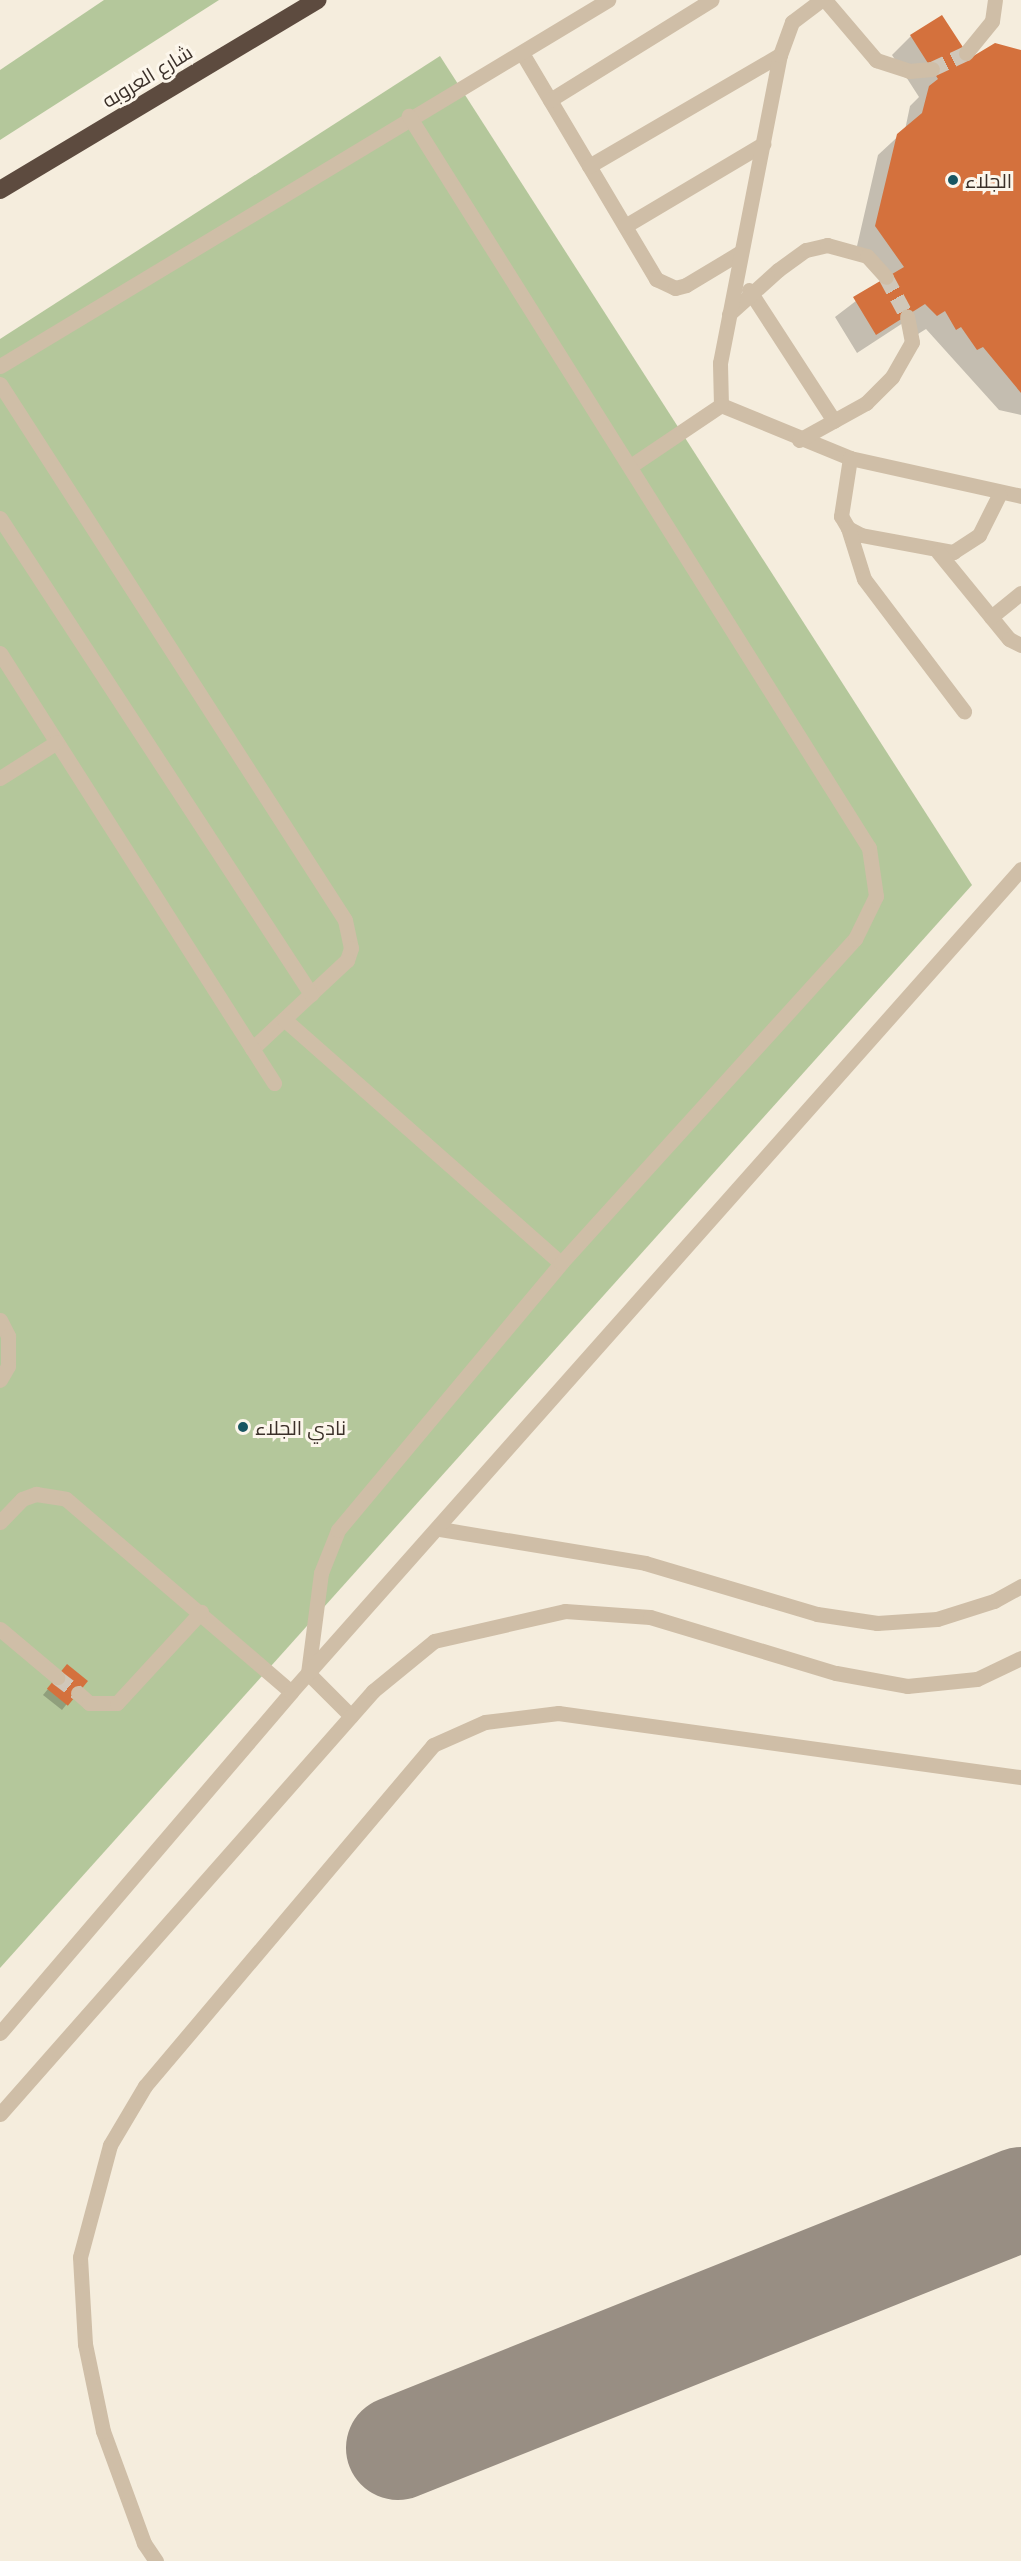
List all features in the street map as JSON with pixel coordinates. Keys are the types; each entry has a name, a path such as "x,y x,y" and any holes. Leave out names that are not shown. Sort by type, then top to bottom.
{"highway":[{"name":"شارع العروبه","path":"0,190 317,0"}],"lane":[{"path":"0,366 409,116 522,53 608,0"},
{"path":"550,100 711,0"},
{"path":"721,405 720,363 729,314 780,55 792,22 823,0 876,60 909,71 932,69"},
{"path":"966,53 992,21 995,0"},
{"path":"522,53 656,279 675,288 741,252"},
{"path":"589,166 780,55"},
{"path":"308,1673 321,1573 338,1530 561,1263 855,939 876,896 868,848 632,465 409,116"},
{"path":"625,226 763,144"},
{"path":"729,314 750,290 806,250 827,245 867,256 886,277"},
{"path":"750,290 834,421"},
{"path":"799,440 866,403 906,361 912,342 907,316"},
{"path":"0,384 345,921 351,948 347,960 252,1049"},
{"path":"632,465 721,405"},
{"path":"721,405 799,440 850,458 999,495 1021,496"},
{"path":"850,458 840,500 864,579 964,711"},
{"path":"848,528 938,552 968,546 999,495"},
{"path":"0,518 311,994"},
{"path":"938,552 991,617 1021,645"},
{"path":"991,617 1021,592"},
{"path":"0,653 274,1083"},
{"path":"0,778 57,742"},
{"path":"0,2033 291,1692 440,1529 1021,869"},
{"path":"284,1019 561,1263"},
{"path":"0,1320 8,1336 8,1366 0,1380"},
{"path":"0,1522 22,1499 36,1494 66,1499 201,1612 291,1692"},
{"path":"440,1529 645,1563 817,1614 877,1623 937,1619 994,1601 1021,1586"},
{"path":"0,2114 351,1716 434,1641 565,1611 650,1617 836,1673 907,1686 977,1679 1021,1658"},
{"path":"78,1693 89,1703 117,1703 201,1612"},
{"path":"0,1629 57,1677"},
{"path":"308,1673 351,1716"},
{"path":"156,2561 144,2542 103,2431 85,2344 80,2257 110,2145 145,2086 433,1745 485,1722 558,1713 1021,1777"}],"green space":[{"path":"104,0 219,0 0,140 0,70"},
{"name":"نادي الجلاء","path":"440,56 972,885 0,1968 0,339"}],"building":[{"name":"الجلاء","path":"942,15 970,58 995,43 1021,50 1021,393 983,347 977,350 961,327 956,330 945,311 937,316 925,304 876,335 853,297 904,267 875,226 897,134 922,113 929,86 938,79 910,35"},
{"path":"67,1664 88,1681 68,1706 47,1689"}],"taxiway":[{"path":"398,2448 1021,2199"}],"tunnel":[{"path":"932,69 966,53"},
{"path":"886,277 907,316"},
{"path":"57,1677 78,1693"}],"place":[{"name":"الجلاء","path":"953,180"},
{"name":"نادي الجلاء","path":"243,1427"}]}
